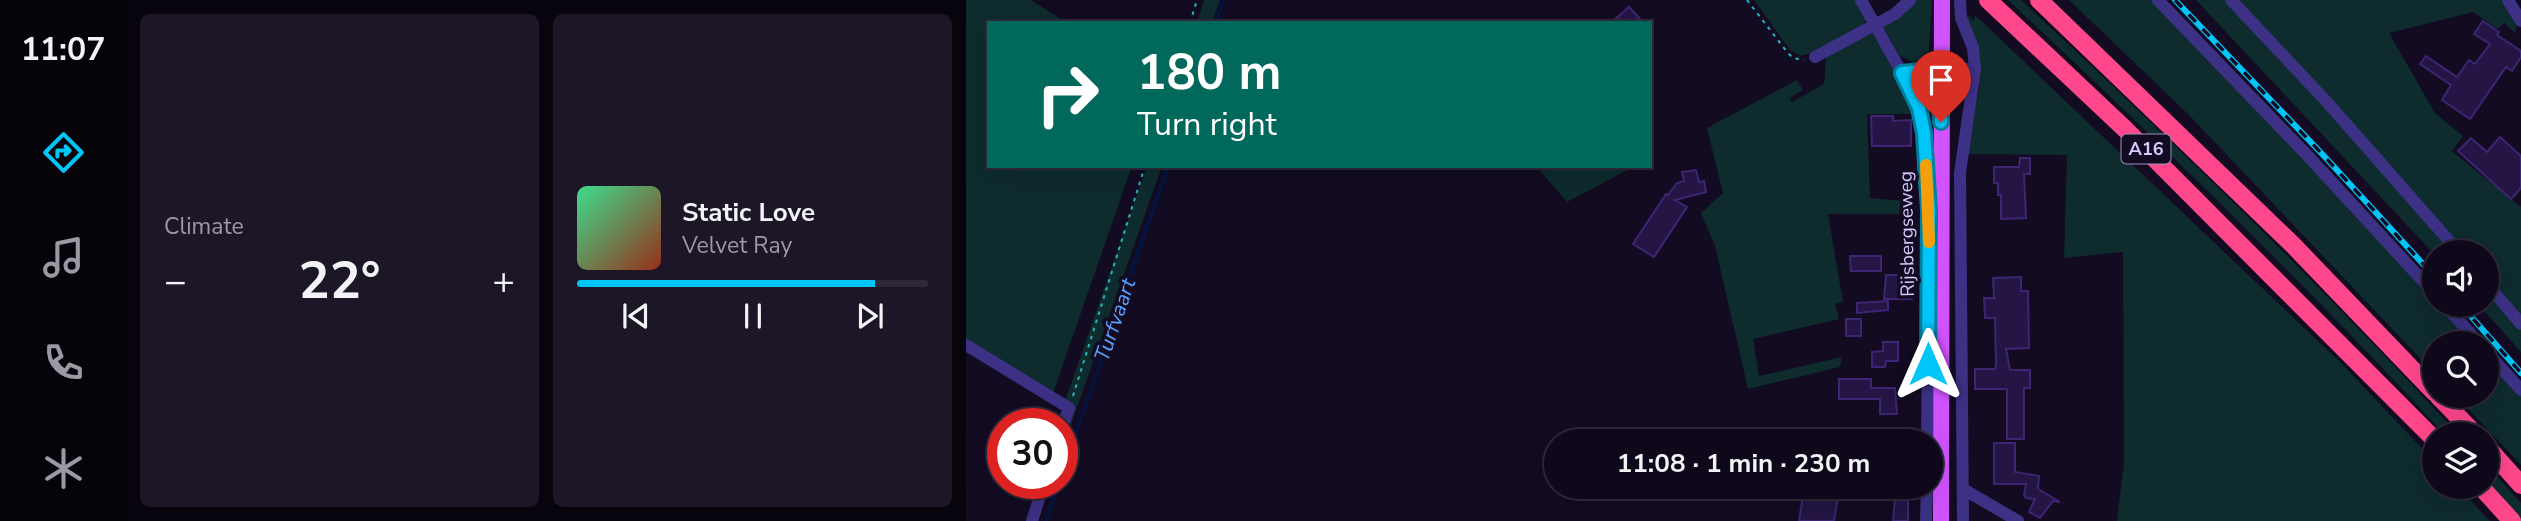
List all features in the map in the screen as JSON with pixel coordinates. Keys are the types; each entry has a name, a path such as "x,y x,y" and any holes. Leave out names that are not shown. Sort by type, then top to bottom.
{"highway":[{"name":"A16","path":"1988,0 2125,128 2422,427"},
{"name":"A16","path":"2039,0 2293,245 2422,379"},
{"name":"A16","path":"2450,408 2463,422"},
{"path":"2499,460 2521,485"},
{"path":"2492,499 2512,521"}],"main road":[{"name":"Rijsbergseweg","path":"1941,521 1942,0"}],"street":[{"name":"Rijsbergseweg","path":"1861,0 1919,108 1924,133 1929,210 1927,429"},
{"path":"1815,57 1874,26 1902,9 1910,0"},
{"path":"1960,0 1961,18 1973,48 1975,69 1960,173 1963,521"},
{"path":"2158,0 2316,164 2422,280"},
{"path":"2231,0 2326,101 2448,240"},
{"path":"2508,0 2521,21"},
{"path":"1902,73 1975,69"},
{"path":"2499,298 2521,324"},
{"path":"2456,317 2468,331"},
{"path":"966,345 1069,408"},
{"path":"2499,365 2521,390"},
{"path":"1964,489 2018,521"},
{"path":"1032,521 1039,499"},
{"path":"1926,521 1927,499"}],"path":[{"path":"1191,21 1197,0"},
{"path":"1747,0 1793,58 1800,60 1815,57"},
{"path":"1069,408 1144,168"}],"green space":[{"path":"966,0 1031,0 1064,21 987,21 987,168 1131,168 1052,396 966,342"},
{"path":"1204,0 1220,0 1213,21 1198,21"},
{"path":"1754,0 1857,0 1866,20 1863,25 1816,52 1800,56 1790,50"},
{"path":"1913,0 1932,0 1929,51 1924,60 1915,63 1900,56 1883,26"},
{"path":"2008,0 2021,0 2189,159 2422,396 2422,408 2433,408 2447,422 2433,422 2230,213"},
{"path":"2069,0 2153,0 2422,284 2422,317 2450,317 2462,331 2422,331 2422,360 2187,113"},
{"path":"2196,0 2228,0 2445,240 2422,241"},
{"path":"2234,0 2502,0 2516,24 2516,34 2504,23 2498,29 2473,12 2389,33 2435,113 2463,136 2452,151 2521,207 2521,319 2499,294 2499,240 2451,240"},
{"path":"1965,13 1974,21 1975,15 2341,363 2422,448 2422,499 2469,499 2490,521 2117,521 2124,462 2123,252 2064,258 2067,155 1962,154 1979,91 1978,65"},
{"path":"1870,32 1875,34 1917,114 1867,114 1870,198 1916,202 1916,214 1828,214 1843,302 1835,304 1839,319 1753,339 1759,376 1842,357 1840,367 1748,389 1715,246 1701,213 1723,193 1707,128 1797,80 1803,90 1790,98 1792,102 1824,84 1826,58"},
{"path":"1916,77 1924,77 1930,88 1932,118 1914,85"},
{"path":"1146,168 1161,168 1077,408 1063,408"},
{"path":"1538,168 1631,168 1567,202"},
{"path":"2499,302 2521,327 2521,352 2490,317 2499,317"},
{"path":"2499,370 2521,395 2521,465 2499,442 2499,422 2480,422 2467,408 2499,408"},
{"path":"2499,478 2521,503 2521,518 2499,494"}],"building":[{"path":"1629,7 1640,19 1638,21 1613,21"},
{"path":"2483,21 2499,32 2497,35 2521,51 2521,57 2512,71 2506,67 2470,119 2442,100 2451,85 2420,64 2426,56 2457,77 2469,60 2475,64 2490,44 2474,34"},
{"path":"1871,116 1893,116 1893,121 1911,120 1911,146 1872,146"},
{"path":"2500,137 2521,156 2521,188 2511,199 2458,151 2471,138 2487,152"},
{"path":"2020,158 2030,158 2030,174 2024,174 2026,218 2001,219 2001,195 1998,195 1998,183 1994,183 1994,167 2019,167"},
{"path":"1696,170 1699,182 1704,181 1706,192 1675,200 1687,207 1654,257 1633,244 1666,194 1668,195 1677,183 1684,181 1682,172"},
{"path":"1850,256 1881,256 1881,271 1851,271"},
{"path":"1886,275 1904,275 1904,280 1912,282 1912,299 1884,299"},
{"path":"2021,277 2021,291 2028,291 2029,348 2006,349 2010,370 2030,370 2030,388 2024,388 2024,439 2007,439 2007,389 1975,389 1975,369 1995,369 1996,365 1995,318 1985,318 1984,298 1994,298 1993,278"},
{"path":"1888,301 1888,310 1857,313 1857,303"},
{"path":"1846,319 1861,319 1861,336 1846,336"},
{"path":"1883,342 1898,342 1898,361 1886,361 1885,367 1872,367 1872,352 1883,351"},
{"path":"1839,379 1871,379 1871,388 1895,388 1897,414 1880,414 1880,399 1839,399"},
{"path":"1994,443 2015,443 2015,472 2039,476 2038,489 2060,502 2053,501 2040,518 2029,512 2035,499 2026,498 2024,495 2026,484 1994,484"},
{"path":"1802,499 1838,499 1834,521 1799,521"},
{"path":"1895,499 1908,499 1908,521 1893,521"}],"waterway":[{"name":"Turfvaart","path":"1217,21 1223,0"},
{"name":"Turfvaart","path":"1078,428 1167,168"},
{"name":"Turfvaart","path":"1046,521 1054,499"}],"railway":[{"path":"2175,0 2422,263"},
{"path":"2471,317 2521,373"}],"slow traffic":[{"path":"1926,165 1929,242"}],"route":[{"path":"1928,364 1929,210 1924,133 1919,108 1902,73 1941,69 1941,122"}]}
